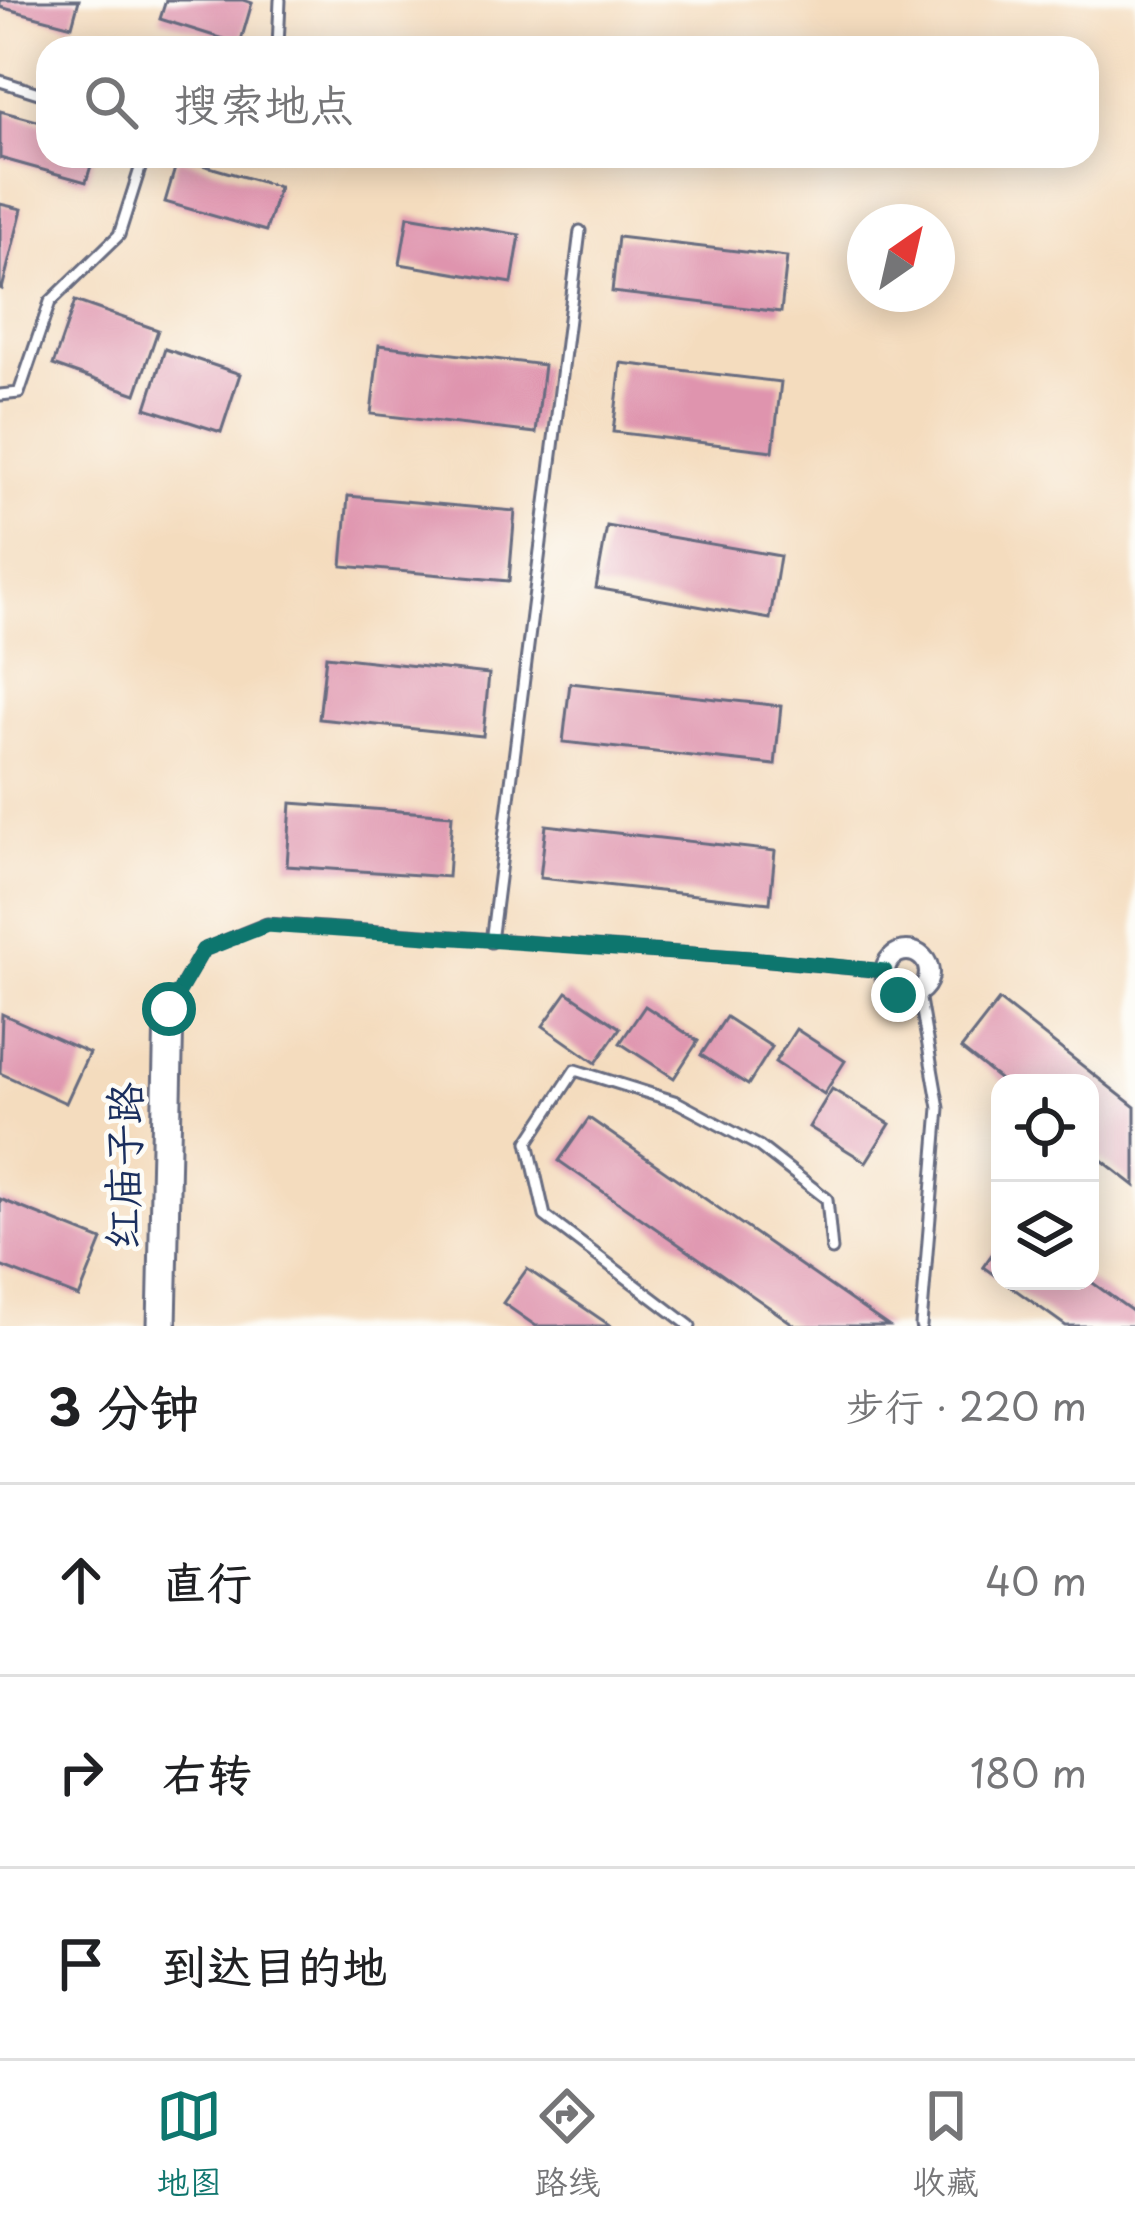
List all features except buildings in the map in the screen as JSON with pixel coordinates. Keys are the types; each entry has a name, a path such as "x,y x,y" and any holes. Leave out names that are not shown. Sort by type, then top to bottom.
{"street":[{"path":"905,949 924,957 930,977 919,994 898,995 884,980 887,959 905,949"},
{"name":"红庙子路","path":"162,1326 169,1009"}],"lane":[{"path":"278,36 280,0"},
{"path":"0,81 36,92"},
{"path":"0,395 20,393 50,302 118,235 140,168"},
{"path":"491,942 580,231"},
{"path":"169,1009 203,950 267,925 885,971"},
{"path":"919,994 939,1108 921,1326"},
{"path":"690,1326 545,1216 529,1142 575,1070 677,1102 759,1146 826,1199 832,1250"}],"route":[{"path":"169,1009 203,950 267,925 885,971 884,980 898,995"}]}
